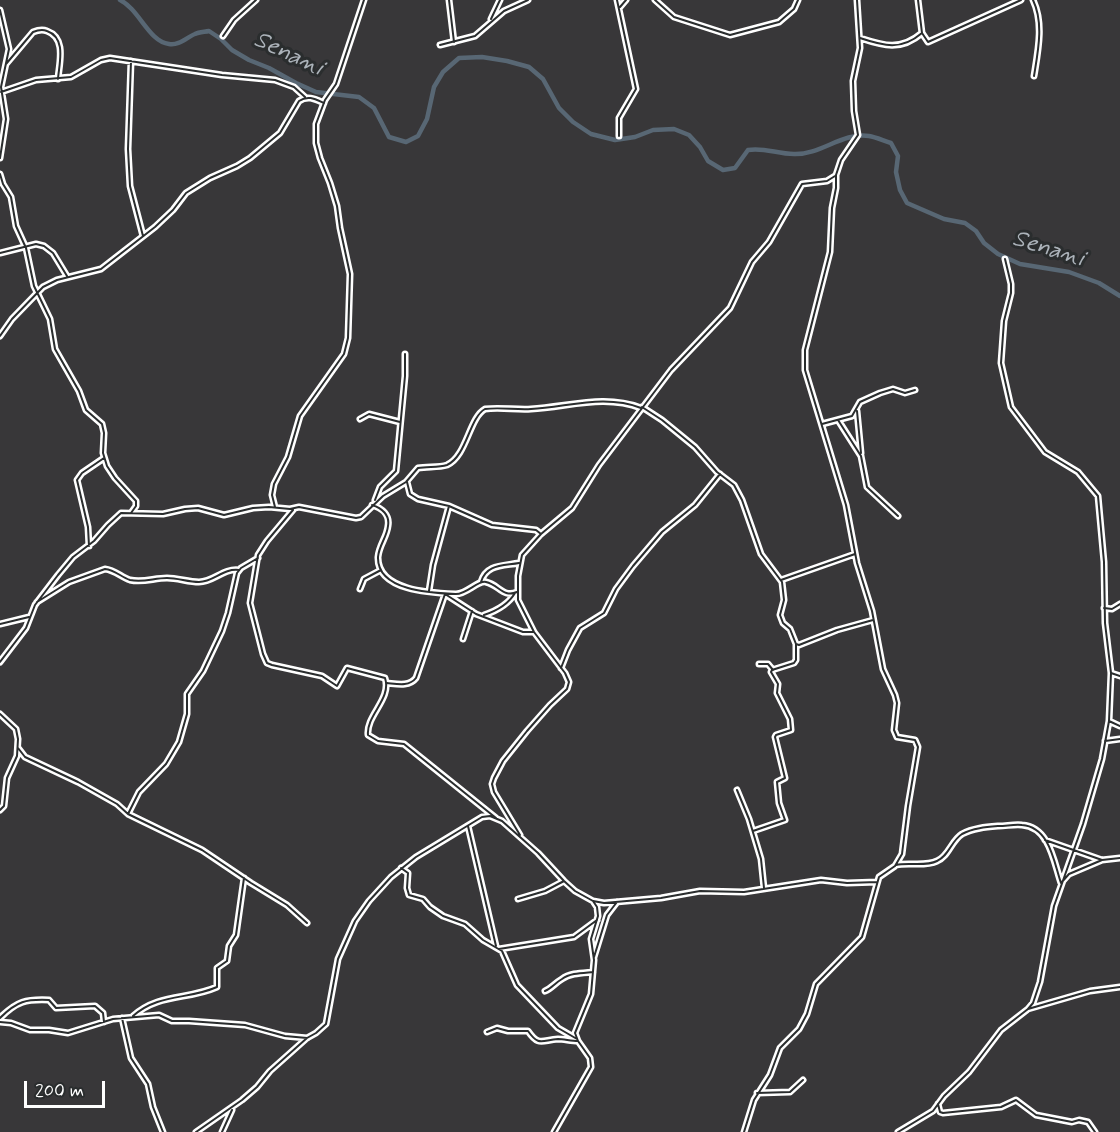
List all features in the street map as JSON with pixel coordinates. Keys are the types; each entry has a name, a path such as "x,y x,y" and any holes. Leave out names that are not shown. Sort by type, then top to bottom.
{"street":[{"path":"223,36 234,20 256,0"},
{"path":"275,507 272,495 274,484 288,457 300,416 344,354 348,338 350,274 339,228 337,206 316,143 316,124 324,103 339,76 364,0"},
{"path":"489,23 500,0"},
{"path":"440,45 478,34 504,11 528,0"},
{"path":"617,0 636,89 619,118 619,136"},
{"path":"620,7 626,0"},
{"path":"655,0 674,17 730,35 779,22 794,9 798,0"},
{"path":"857,0 860,38 854,81 854,111 858,135 841,160 837,174 829,259 804,350 805,370 846,505 855,554 881,651 885,675 897,703 895,735 915,741 918,747 902,854 895,866"},
{"path":"918,0 922,33 926,41 930,42 1021,0"},
{"path":"1033,0 1037,9 1039,29 1034,76"},
{"path":"450,1 454,42"},
{"path":"0,10 8,41 8,55 1,92 6,119 0,158"},
{"path":"6,65 33,32 45,30 55,36 60,45 58,80"},
{"path":"860,38 890,46 908,42 922,33"},
{"path":"1,92 36,80 58,80 82,72 101,60 110,58 222,75 275,80 294,87 305,97 324,103"},
{"path":"131,61 129,167 132,196 143,236"},
{"path":"0,336 37,292 67,277 89,274 101,269 173,210 186,193 243,162 276,137 291,117 297,104 305,97"},
{"path":"0,174 11,197 17,229 26,248 37,292 50,319 56,349 79,392 83,405 88,413 102,424 104,458 111,473 136,501 136,506 131,513"},
{"path":"837,174 827,181 802,184 769,242 752,262 730,308 671,370 599,465 572,508 541,534 522,555 516,593 521,609 534,632 568,677 567,688 549,705 503,761 492,783 494,792 507,816 524,839 575,891 594,900 617,902 661,898 700,891 744,892 821,880 847,883 877,882"},
{"path":"0,253 36,244 48,249 67,277"},
{"path":"898,1132 932,1112 949,1090 969,1072 1001,1030 1033,1003 1040,982 1054,906 1096,781 1109,721 1111,674 1104,608 1104,553 1096,492 1073,468 1045,452 1015,414 1008,401 1001,363 1004,321 1011,293 1005,259"},
{"path":"373,504 380,487 396,471 405,354"},
{"path":"822,424 852,416 863,400 880,393 893,389 905,393 915,390"},
{"path":"0,662 26,628 36,603 73,557 88,546 120,514 163,514 198,508 224,515 245,509 275,507 304,508 361,517 373,504 406,482 420,467 442,466 451,463 471,432 478,414 485,409 530,409 593,401 618,401 642,407 662,420 695,447 738,491 761,554 781,580 784,600 780,615 796,644 794,663 773,670"},
{"path":"856,409 867,487 898,516"},
{"path":"360,419 369,414 400,422"},
{"path":"838,420 861,456"},
{"path":"88,546 88,527 77,480 82,473 104,458"},
{"path":"561,668 580,628 604,613 616,589 633,566 662,532 695,505 720,474"},
{"path":"406,482 413,496 449,506 492,525 536,530 541,534"},
{"path":"373,504 383,511 389,524 379,549 378,563 388,579 398,585 445,594 462,594 481,582 485,573 491,568 519,563"},
{"path":"429,591 449,506"},
{"path":"294,509 267,541 258,558 250,603 267,663 322,676 337,686 345,670 350,668 385,678 387,683 368,727 368,735 378,741 404,744 524,839"},
{"path":"781,580 855,554"},
{"path":"36,603 69,582 105,569 126,579 138,581 169,578 199,582 207,581 226,571 238,570 258,558"},
{"path":"128,814 139,792 166,764 179,742 187,714 187,694 203,671 222,631 238,570"},
{"path":"360,589 364,579 381,570"},
{"path":"481,582 486,582 506,594 516,593"},
{"path":"482,616 501,608 516,593"},
{"path":"445,594 482,616 523,632 534,632"},
{"path":"387,683 406,684 416,678 445,594"},
{"path":"1104,608 1112,609 1120,604"},
{"path":"463,639 472,611"},
{"path":"0,624 30,617"},
{"path":"796,644 873,620"},
{"path":"753,831 785,820 777,782 785,778 775,738 776,735 791,730 792,725 787,710 776,691 778,684 771,672 773,670 768,664 759,664"},
{"path":"1111,674 1120,676"},
{"path":"0,714 18,733 17,756 7,778 4,806 0,810"},
{"path":"1109,721 1120,726"},
{"path":"1105,741 1120,739"},
{"path":"18,748 22,756 78,782 117,804 128,814 202,850 287,905 307,923"},
{"path":"737,790 753,831 761,860 764,888"},
{"path":"196,1132 232,1108 307,1038 322,1029 328,1020 338,959 355,921 369,901 401,868 423,851 482,817 496,818"},
{"path":"744,1132 757,1093 770,1075 782,1044 799,1029 807,1014 816,984 862,937 877,882 883,873 909,862 938,861 962,834 981,828 1024,825 1033,829 1045,840 1052,853 1061,883"},
{"path":"468,826 498,948"},
{"path":"1045,840 1102,860"},
{"path":"1061,883 1069,874 1102,860 1120,858"},
{"path":"401,868 408,873 409,895 426,900 433,909 447,918 465,924 483,940 498,948 504,954 517,985 558,1028 577,1040 590,1058 591,1067 554,1132"},
{"path":"133,1016 158,1000 217,987 217,968 227,961 229,946 236,935 244,878"},
{"path":"518,899 553,888 564,881"},
{"path":"577,1040 576,1029 591,994 594,957 591,939 597,920 597,907 594,900"},
{"path":"594,957 607,915 617,902"},
{"path":"498,948 574,937 597,920"},
{"path":"544,991 570,975 593,972"},
{"path":"1028,1009 1090,991 1120,987"},
{"path":"0,1018 22,1001 41,1000 50,1001 52,1006 57,1008 95,1006 104,1013 104,1022"},
{"path":"0,1022 11,1023 30,1030 68,1033 122,1018 159,1015 172,1021 189,1020 245,1025 285,1036 307,1038"},
{"path":"122,1018 132,1058 148,1084 153,1107 163,1132"},
{"path":"487,1032 499,1028 508,1031 528,1031 538,1042 560,1039 577,1040"},
{"path":"757,1093 790,1092 803,1080"},
{"path":"938,1104 939,1110 943,1113 1001,1107 1016,1101 1036,1115 1072,1122 1079,1120 1088,1122 1095,1132"},
{"path":"222,1132 232,1108"}],"waterway":[{"name":"Senani","path":"120,0 127,4 150,32 162,42 176,44 197,33 209,31 232,50 249,60 316,92 359,97 374,108 389,137 406,142 418,136 427,119 434,87 443,72 459,58 482,57 529,67 543,79 559,108 573,122 591,134 615,140 635,137 653,130 674,129 689,135 700,147 708,161 723,170 735,168 748,150 760,149 788,154 804,153 850,137 874,137 891,143 898,156 896,172 900,190 907,203 944,219 965,223 998,254 1020,264 1069,272 1099,283 1120,296"}]}
